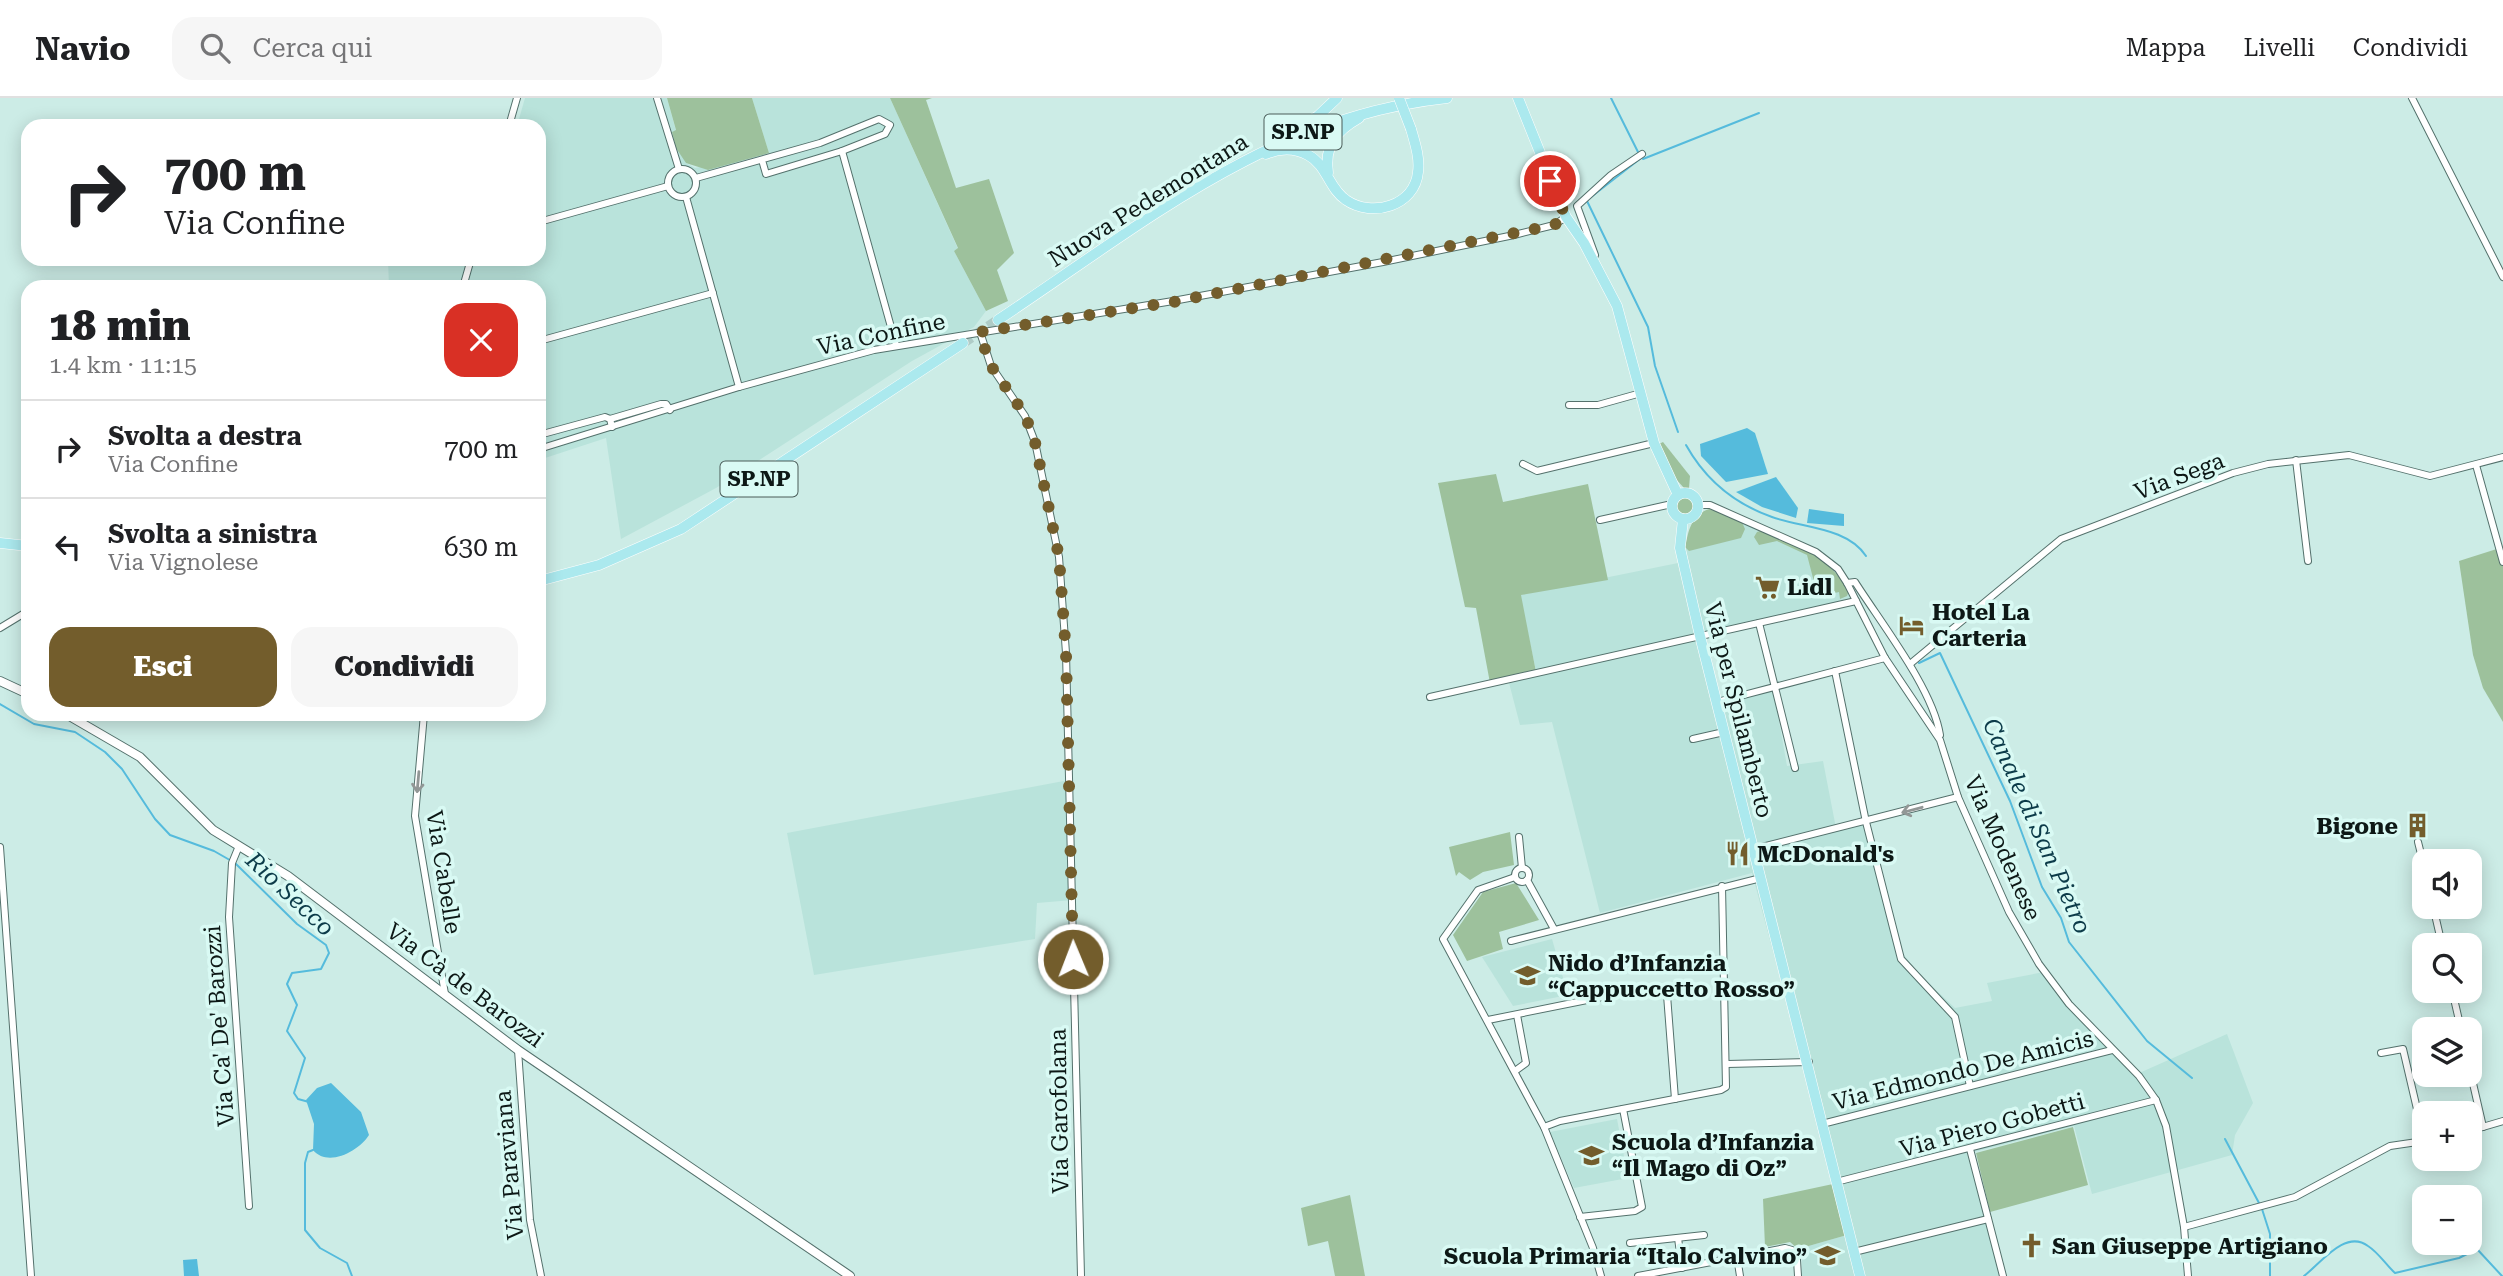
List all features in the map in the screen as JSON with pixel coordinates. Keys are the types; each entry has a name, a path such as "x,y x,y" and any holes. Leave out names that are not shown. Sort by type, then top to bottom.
{"main road":[{"path":"1225,170 1253,149 1318,116 1337,98"},
{"path":"1141,225 1273,151 1294,150 1306,153 1318,162 1343,199 1353,204 1375,209 1390,207 1405,198 1419,173 1417,152 1399,98"},
{"name":"Nuova Pedemontana","path":"998,320 1225,170 1286,139 1386,106 1447,98"},
{"path":"1518,98 1566,217 1584,243 1618,306 1654,443 1675,500 1674,514 1683,519 1692,517 1698,505 1690,495 1675,500"},
{"path":"1329,177 1326,160 1335,135 1346,125 1386,106"},
{"name":"SP.NP","path":"546,578 599,565 681,529 963,343"},
{"name":"Via per Spilamberto","path":"1683,519 1680,548 1700,636 1809,1062 1860,1276"},
{"path":"0,543 21,545"}],"street":[{"path":"511,119 517,98"},
{"path":"657,98 679,169"},
{"path":"2412,98 2503,277"},
{"path":"696,178 829,140 879,119 888,121 890,127 885,134 842,151 766,174 762,160"},
{"path":"842,151 896,345"},
{"path":"1608,289 1577,206 1587,194 1640,155"},
{"path":"679,169 690,170 696,178 695,190 686,197 676,196 668,186 670,175 679,169"},
{"path":"546,220 668,186"},
{"path":"686,197 739,387"},
{"name":"Via Confine","path":"546,447 739,387 896,345 1173,302 1527,232 1554,225 1566,217"},
{"path":"546,339 713,293"},
{"name":"Via Garofolana","path":"979,332 991,366 1025,415 1035,442 1059,557 1066,653 1081,1276"},
{"path":"1569,405 1598,405 1641,393"},
{"path":"546,433 661,404 666,404 670,410"},
{"path":"610,419 612,428"},
{"path":"1524,464 1537,471 1654,443"},
{"name":"Via Sega","path":"1910,664 2061,539 2233,473 2297,460 2349,456 2430,476 2503,457"},
{"path":"2297,460 2308,561"},
{"path":"2476,465 2503,562"},
{"path":"1600,520 1675,500"},
{"name":"Via Modenese","path":"1698,505 1710,505 1731,513 1816,552 1838,569 1847,583 1885,658 1940,740 1958,797 2009,912 2039,964 2068,1004 2139,1076 2156,1100 2166,1126 2184,1227 2187,1275"},
{"path":"1847,583 1855,582 1910,664 1937,718 1940,740"},
{"path":"1430,697 1856,601"},
{"path":"0,628 21,615"},
{"path":"1759,623 1795,768"},
{"path":"1717,702 1885,658"},
{"path":"1835,671 1866,822 1901,959 1955,1017 1970,1086"},
{"path":"0,681 21,691"},
{"name":"Via Cà de Barozzi","path":"78,721 139,757 214,830 288,876 518,1050 850,1276"},
{"name":"Via Cabelle","path":"423,721 415,816 445,994"},
{"path":"1693,739 1724,732"},
{"path":"1754,849 1958,797"},
{"path":"1519,837 1522,867"},
{"path":"2418,842 2420,849"},
{"name":"Via Ca' De' Barozzi","path":"239,846 233,861 229,917 249,1206"},
{"path":"0,847 31,1276"},
{"path":"1522,867 1516,871 1516,877 1519,881 1527,880"},
{"path":"1522,867 1529,871 1527,880 1554,929"},
{"path":"1516,877 1484,887 1472,894 1443,939 1544,1127 1601,1276"},
{"path":"1511,941 1761,878"},
{"path":"1544,1127 1560,1121 1724,1089 1727,1064 1722,886"},
{"path":"1488,1020 1607,996 1605,986"},
{"path":"1667,995 1675,1099"},
{"path":"1515,1071 1526,1063 1517,1014"},
{"path":"2381,1053 2403,1049 2415,1101"},
{"name":"Via Paraviana","path":"518,1050 530,1220 541,1276"},
{"name":"Via Edmondo De Amicis","path":"1822,1124 2112,1050"},
{"path":"1727,1064 1809,1062"},
{"path":"2474,1087 2483,1127 2503,1121"},
{"name":"Via Piero Gobetti","path":"1836,1182 2156,1100"},
{"path":"1580,1217 1635,1211 1642,1207 1623,1109"},
{"path":"2184,1227 2295,1197 2390,1146 2412,1142"},
{"path":"1970,1149 2003,1276"},
{"path":"1854,1252 1988,1219"},
{"path":"1630,1243 1704,1235"},
{"path":"1678,1238 1682,1268"},
{"path":"1639,1276 1788,1249 1796,1256 1798,1276"},
{"path":"1737,1257 1740,1276"},
{"path":"2178,1276 2187,1275"}],"shaded area":[{"path":"525,98 667,98 676,131 672,132 686,163 695,168 769,153 752,98 890,98 958,249 954,251 986,311 974,327 912,361 716,488 621,539 606,438 546,458 546,280 389,280 388,266 546,266 546,119 519,119"},
{"path":"667,98 752,98 769,153 708,170 686,163 676,148 672,132 676,130"},
{"path":"890,98 932,98 926,100 956,188 989,179 1014,253 997,270 1008,301 986,311 954,251 958,248"},
{"path":"1663,442 1690,476 1689,488 1684,488 1675,478 1659,444"},
{"path":"1496,474 1503,502 1588,484 1608,580 1521,595 1536,672 1490,683 1476,608 1465,607 1438,483"},
{"path":"1684,496 1691,499 1694,506 1691,513 1684,516 1677,513 1674,506 1677,499"},
{"path":"1709,509 1741,520 1745,529 1741,538 1689,551 1685,547 1692,524 1698,515"},
{"path":"1742,522 1820,550 1836,562 1857,599 1701,634 1717,700 1773,687 1787,766 1823,761 1836,828 1863,825 1899,948 1917,972 1955,1008 1992,1001 1987,983 2044,972 2137,1074 2227,1034 2253,1103 2235,1135 2232,1155 2092,1194 2074,1126 1974,1152 2006,1276 1860,1276 1752,873 1600,913 1552,722 1520,725 1508,679 1536,671 1520,595 1683,562 1680,548 1736,535"},
{"path":"1763,530 1822,560 1841,579 1849,591 1847,596 1840,599 1839,592 1818,597 1807,555 1777,541 1759,545 1754,537 1757,532"},
{"path":"2503,547 2503,722 2483,688 2473,655 2459,561"},
{"path":"1069,780 1073,900 1037,903 1035,939 814,975 787,833"},
{"path":"1510,832 1514,865 1483,872 1470,880 1459,872 1456,876 1449,847"},
{"path":"1516,883 1539,920 1499,932 1503,949 1467,961 1453,935 1483,892"},
{"name":"Nido d’Infanzia “Cappuccetto Rosso”","path":"1552,939 1568,995 1513,1006 1482,957"},
{"name":"Scuola d’Infanzia “Il Mago di Oz”","path":"1617,1119 1628,1178 1574,1188 1550,1132"},
{"path":"2073,1127 2088,1185 1990,1212 1976,1153"},
{"path":"1833,1184 1847,1235 1798,1249 1790,1242 1765,1247 1763,1199"},
{"path":"1350,1195 1365,1276 1335,1276 1328,1241 1308,1246 1301,1208"},
{"name":"Scuola Primaria “Italo Calvino”","path":"1847,1235 1857,1276 1802,1276 1802,1258 1798,1249"}],"water":[{"path":"1747,428 1755,433 1768,474 1726,482 1701,456 1700,444"},
{"path":"1776,477 1798,508 1796,518 1762,507 1736,492"},
{"path":"1809,509 1844,514 1844,526 1807,523"},
{"path":"331,1083 361,1112 369,1135 351,1152 327,1157 313,1150 314,1124 306,1100 317,1088"},
{"path":"197,1259 199,1276 184,1276 183,1260"}],"waterway":[{"name":"Canale di San Pietro","path":"1611,98 1638,152"},
{"path":"1643,159 1759,113"},
{"name":"Canale di San Pietro","path":"1591,197 1641,158"},
{"name":"Canale di San Pietro","path":"1587,201 1648,327 1655,366 1678,432"},
{"name":"Canale di San Pietro","path":"1686,445 1702,469 1722,489 1746,505 1772,517 1848,539 1866,556"},
{"name":"Canale di San Pietro","path":"1919,663 1940,653 2010,801 2042,887 2061,918 2069,942 2147,1041 2192,1078"},
{"name":"Rio Secco","path":"0,704 21,716"},
{"name":"Rio Secco","path":"29,721 75,732 105,752 122,769 155,819 170,835 214,851 235,863 297,924 326,945 329,953 321,969 292,973 287,984 297,1005 287,1031 305,1058 294,1093 298,1099 309,1102"},
{"name":"Canale di San Pietro","path":"2225,1139 2259,1203"},
{"name":"Rio Secco","path":"313,1150 308,1152 305,1163 305,1230 320,1248 347,1263 352,1276"},
{"name":"Canale di San Pietro","path":"2262,1209 2270,1234 2270,1276"},
{"name":"Canale di San Pietro","path":"2304,1276 2334,1250 2351,1242 2368,1246 2395,1273 2459,1258 2477,1249 2502,1276"}],"tunnel":[{"path":"963,343 998,320"}],"place":[{"name":"Lidl","path":"1767,587"},
{"name":"Hotel La Carteria","path":"1912,625"},
{"name":"Bigone","path":"2418,826"},
{"name":"McDonald's","path":"1737,854"},
{"name":"Nido d’Infanzia “Cappuccetto Rosso”","path":"1528,976"},
{"name":"Scuola d’Infanzia “Il Mago di Oz”","path":"1592,1155"},
{"name":"San Giuseppe Artigiano","path":"2032,1246"},
{"name":"Scuola Primaria “Italo Calvino”","path":"1827,1256"}],"route":[{"path":"1073,959 1066,653 1059,557 1035,442 1025,415 991,366 979,332 1173,302 1409,257 1554,225 1566,217 1550,181"}]}
